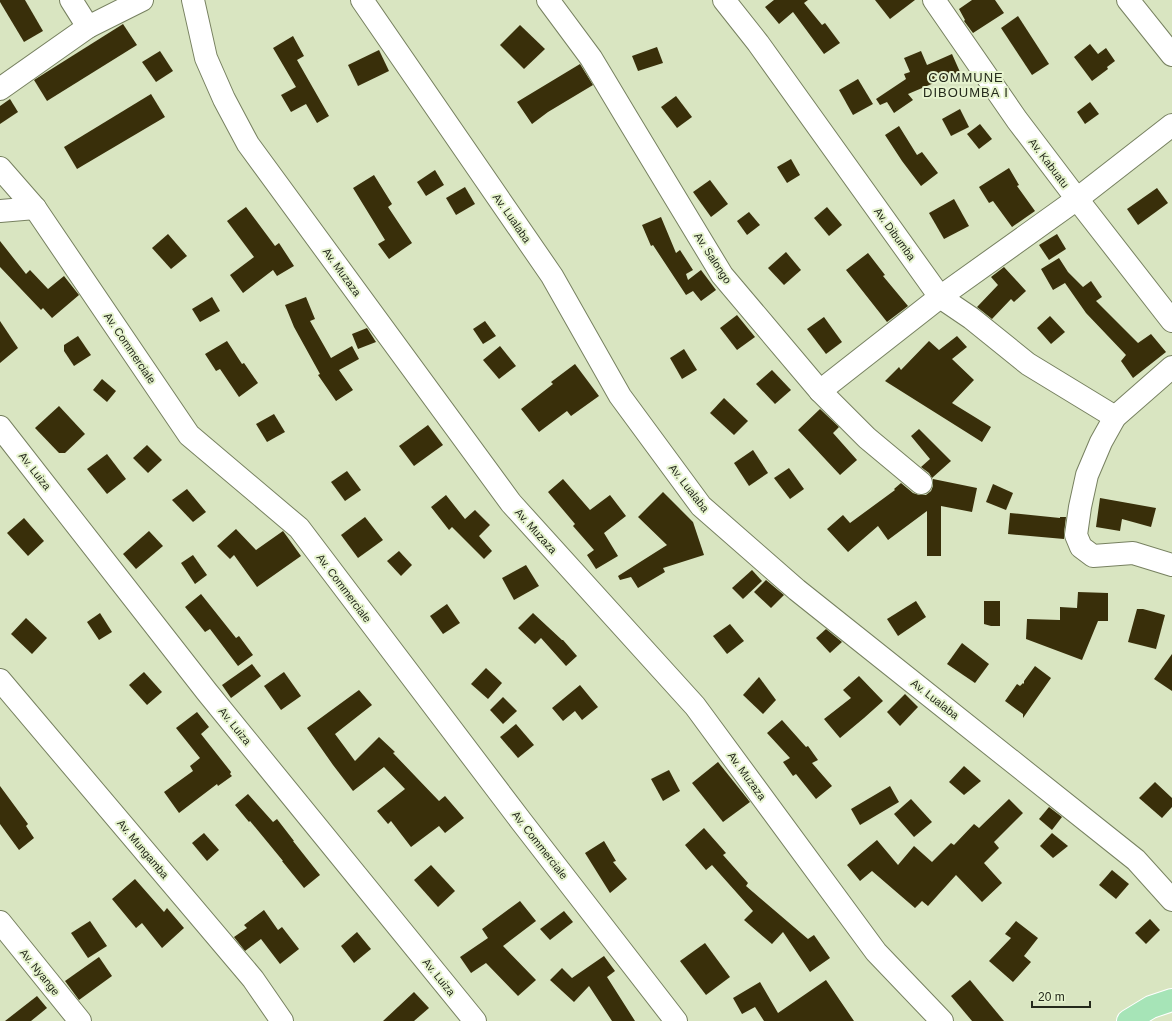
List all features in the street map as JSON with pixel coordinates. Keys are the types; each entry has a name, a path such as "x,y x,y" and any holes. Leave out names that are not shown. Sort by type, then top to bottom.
{"highway":[{"path":"1128,1021 1151,1007 1172,1000"}],"street":[{"path":"71,0 88,27"},
{"path":"0,89 88,27 142,0"},
{"name":"Av. Muzaza","path":"192,0 206,58 224,99 248,144 511,502 696,706 876,952 942,1021"},
{"name":"Av. Lualaba","path":"362,0 552,276 620,396 701,506 797,590 1136,860 1172,900"},
{"name":"Av. Salongo","path":"548,0 591,58 722,275 820,392 868,438 921,483"},
{"name":"Av. Dibumba","path":"724,0 758,43 940,297 971,318 1028,364 1115,417"},
{"name":"Av. Kabuatu","path":"934,0 1017,120 1172,322"},
{"path":"1128,0 1172,55"},
{"path":"820,392 940,297 1077,199 1172,125"},
{"name":"Av. Commerciale","path":"0,168 35,208 189,435 299,528 516,814 676,1021"},
{"path":"0,211 35,208"},
{"path":"1172,367 1115,417 1101,442 1088,475 1080,507 1076,535 1081,547 1093,556 1133,553 1172,565"},
{"name":"Av. Luiza","path":"0,427 207,692 475,1021"},
{"name":"Av. Mungamba","path":"0,680 253,979 282,1021"},
{"name":"Av. Nyange","path":"0,922 80,1021"}],"building":[{"path":"0,0 25,0 43,31 24,42"},
{"path":"774,0 808,0 804,3 822,25 825,23 840,43 824,54 793,12 779,24 765,7"},
{"path":"875,0 915,0 890,19"},
{"path":"972,0 995,0 1004,13 973,33 964,21 965,20 959,9"},
{"path":"1018,16 1049,64 1032,75 1001,28"},
{"path":"123,24 137,45 47,101 34,80"},
{"path":"520,25 545,49 524,69 500,45"},
{"path":"293,36 304,56 297,60 329,116 317,123 306,104 291,112 281,95 296,87 273,48"},
{"path":"1090,44 1098,54 1106,48 1115,61 1107,67 1108,69 1092,81 1074,57"},
{"path":"657,47 663,63 638,71 632,56"},
{"path":"379,50 389,71 358,86 348,65"},
{"path":"160,51 173,71 156,82 142,62"},
{"path":"921,51 927,65 952,54 960,72 908,94 913,100 894,113 887,102 880,105 876,99 906,79 904,74 910,72 904,58"},
{"path":"580,64 593,85 548,112 532,124 517,102"},
{"path":"858,79 873,104 853,115 839,90"},
{"path":"151,94 165,117 77,169 64,147"},
{"path":"676,96 692,117 677,128 661,107"},
{"path":"10,99 18,112 0,124 0,106"},
{"path":"1090,102 1099,114 1085,124 1077,112"},
{"path":"960,109 969,127 951,136 942,119"},
{"path":"980,124 992,139 979,149 967,134"},
{"path":"899,126 917,155 922,152 938,173 921,186 885,135"},
{"path":"791,159 800,175 787,183 777,167"},
{"path":"1009,168 1019,185 1017,186 1035,211 1012,227 993,201 989,203 979,187"},
{"path":"435,170 444,185 426,196 417,182"},
{"path":"374,175 392,204 388,207 412,243 389,259 378,244 385,240 353,188"},
{"path":"710,180 728,204 711,217 693,192"},
{"path":"465,187 475,204 456,215 446,198"},
{"path":"1157,188 1168,203 1138,225 1127,209"},
{"path":"954,199 969,226 944,239 929,213"},
{"path":"246,207 275,246 279,243 294,266 277,276 273,270 243,293 230,275 254,257 227,221"},
{"path":"827,207 842,225 829,236 814,218"},
{"path":"749,212 760,225 747,235 737,221"},
{"path":"661,217 676,253 680,250 693,270 686,274 688,280 701,270 716,290 701,301 693,291 686,295 653,245 651,246 642,225"},
{"path":"168,234 187,256 171,269 152,248"},
{"path":"1057,234 1066,249 1049,260 1039,245"},
{"path":"0,241 26,274 30,270 48,289 64,276 79,295 52,318 43,308 41,310 0,267"},
{"path":"786,252 801,270 784,285 768,268"},
{"path":"868,253 885,275 883,276 908,306 887,322 846,270"},
{"path":"1059,258 1068,272 1083,287 1091,281 1102,297 1096,301 1138,343 1151,334 1166,352 1133,378 1121,361 1126,355 1086,313 1065,283 1053,290 1041,269"},
{"path":"1004,267 1026,291 1014,302 1011,299 992,319 977,307 998,285 991,277"},
{"path":"212,297 220,311 200,322 192,309"},
{"path":"306,297 315,319 310,321 331,358 352,346 359,359 339,370 353,390 336,401 318,375 320,374 294,327 285,305"},
{"path":"737,315 755,337 737,350 720,328"},
{"path":"1050,316 1065,332 1051,344 1037,328"},
{"path":"824,317 842,342 826,354 807,329"},
{"path":"0,321 18,348 0,363"},
{"path":"485,321 496,336 483,344 473,329"},
{"path":"367,328 376,342 358,349 352,334"},
{"path":"78,336 91,355 74,366 64,351 64,345"},
{"path":"957,336 967,347 952,359 974,380 952,403 991,427 982,442 885,381 899,367 901,370 929,341 939,350"},
{"path":"227,341 242,364 244,363 258,383 239,397 220,369 216,371 205,354"},
{"path":"500,346 516,366 499,379 483,360"},
{"path":"684,349 697,370 682,379 670,358"},
{"path":"575,364 599,396 571,416 567,411 539,432 521,409 553,384 551,382"},
{"path":"772,370 791,390 775,404 756,384"},
{"path":"102,379 116,391 107,402 93,390"},
{"path":"724,398 748,421 734,435 710,413"},
{"path":"59,406 85,434 65,453 59,453 35,428"},
{"path":"820,409 839,427 833,433 857,460 840,475 798,430"},
{"path":"274,414 285,432 267,442 256,424"},
{"path":"428,425 443,445 414,466 399,446"},
{"path":"919,429 951,461 932,478 929,473 921,467 930,459 911,436"},
{"path":"147,445 162,460 148,473 133,458"},
{"path":"753,450 768,473 749,486 734,463"},
{"path":"107,454 126,479 107,494 87,469"},
{"path":"789,468 804,489 790,499 774,478"},
{"path":"347,471 361,490 345,501 331,482"},
{"path":"563,479 590,510 610,495 626,516 604,533 618,556 596,569 587,555 594,550 573,526 575,524 548,492"},
{"path":"933,479 977,488 972,512 941,506 941,556 927,556 927,511 888,540 878,526 848,552 827,529 843,515 850,523 895,490 894,489 901,483 913,493 926,495 931,491"},
{"path":"993,484 1013,493 1006,510 986,502"},
{"path":"187,489 206,512 193,522 172,500"},
{"path":"663,492 693,522 704,555 663,568 665,572 638,588 631,577 620,580 618,576 667,545 638,517"},
{"path":"446,495 465,519 475,510 490,525 479,536 492,551 484,559 452,527 449,530 431,507"},
{"path":"1100,498 1156,508 1151,527 1122,519 1120,531 1096,527"},
{"path":"1010,513 1060,518 1066,517 1064,539 1008,534"},
{"path":"365,517 383,540 358,558 341,535"},
{"path":"24,518 44,541 28,556 7,533"},
{"path":"236,529 256,550 283,531 301,556 257,587 234,555 230,559 217,546"},
{"path":"149,531 163,546 136,569 123,554"},
{"path":"399,551 412,565 401,576 387,561"},
{"path":"193,555 207,575 195,584 181,563"},
{"path":"526,565 539,586 514,600 502,578"},
{"path":"752,570 762,581 743,599 732,588"},
{"path":"766,580 784,595 771,608 754,592"},
{"path":"1078,592 1108,593 1108,621 1098,621 1082,660 1026,639 1027,619 1060,620 1060,607 1077,608"},
{"path":"201,594 236,638 239,636 253,655 238,666 210,629 205,632 185,607"},
{"path":"916,601 926,617 898,636 887,619"},
{"path":"984,601 1000,601 1000,626 984,624"},
{"path":"447,604 460,623 443,634 430,616"},
{"path":"1137,609 1143,609 1165,615 1156,649 1128,642"},
{"path":"100,613 112,632 99,640 87,622"},
{"path":"533,613 563,640 577,656 566,666 541,638 535,644 518,628"},
{"path":"26,618 47,638 32,654 11,634"},
{"path":"730,624 744,641 727,654 713,636"},
{"path":"826,629 842,642 830,653 816,638"},
{"path":"962,643 989,664 975,683 947,664"},
{"path":"1172,654 1172,691 1154,679"},
{"path":"252,664 261,676 231,698 222,685"},
{"path":"1035,666 1051,678 1023,718 1023,714 1005,701 1017,684 1020,686 1023,683 1024,684 1024,681"},
{"path":"486,668 502,683 488,699 471,684"},
{"path":"144,672 162,692 147,705 129,685"},
{"path":"284,672 301,696 281,710 264,686"},
{"path":"859,676 883,701 840,738 824,719 851,698 843,690"},
{"path":"759,677 776,700 763,714 743,695"},
{"path":"580,685 598,707 582,720 575,711 563,721 552,708"},
{"path":"359,690 372,705 335,734 355,761 379,737 395,752 393,753 439,801 445,796 464,818 445,833 439,826 411,847 391,821 388,824 377,811 405,789 384,767 353,791 307,728"},
{"path":"905,694 918,707 900,726 887,712"},
{"path":"503,697 517,711 503,724 490,710"},
{"path":"197,712 209,727 201,734 231,772 230,774 232,776 218,786 217,784 179,813 164,792 193,771 190,766 200,758 176,728"},
{"path":"782,720 806,747 808,746 818,760 812,763 832,786 816,799 796,774 793,776 783,762 790,758 767,733"},
{"path":"516,724 534,745 518,758 500,737"},
{"path":"718,762 750,802 723,822 692,783"},
{"path":"964,766 981,781 964,795 949,782"},
{"path":"669,770 680,791 663,801 651,779"},
{"path":"1155,782 1172,798 1172,807 1162,818 1139,798"},
{"path":"0,786 28,824 26,826 34,838 19,850 0,824"},
{"path":"890,786 899,802 860,825 851,809"},
{"path":"248,794 273,822 277,819 320,875 304,888 250,821 249,822 235,805"},
{"path":"911,799 932,822 914,837 894,814"},
{"path":"1009,799 1023,813 994,842 999,848 984,863 1002,883 982,902 956,875 928,906 922,901 915,908 872,871 860,881 847,865 877,840 898,865 914,846 932,862 951,843 954,845 974,824 979,828"},
{"path":"1049,807 1062,817 1052,830 1039,819"},
{"path":"704,828 726,853 723,855 748,883 746,886 808,939 814,935 830,958 810,972 783,932 772,944 744,920 753,911 712,865 706,870 685,845"},
{"path":"204,833 219,850 207,861 192,843"},
{"path":"1052,833 1068,846 1053,858 1040,846"},
{"path":"604,841 616,861 613,862 627,879 610,893 585,853"},
{"path":"431,865 455,891 438,907 414,880"},
{"path":"1112,870 1129,884 1116,899 1099,885"},
{"path":"135,879 164,912 167,908 184,928 162,948 142,923 136,928 112,899"},
{"path":"520,901 536,921 503,946 536,980 518,996 486,963 471,973 460,957 488,938 482,929"},
{"path":"264,910 278,930 282,927 299,949 280,964 261,939 245,951 234,937 247,928 244,925"},
{"path":"564,911 573,922 550,940 540,929"},
{"path":"1150,919 1160,930 1146,944 1135,933"},
{"path":"90,921 107,946 88,958 71,933"},
{"path":"1016,921 1038,938 1024,956 1031,962 1013,982 989,961 1011,938 1005,934"},
{"path":"357,932 371,949 354,963 341,946"},
{"path":"705,943 730,977 706,995 680,961"},
{"path":"604,956 615,971 607,977 635,1021 612,1021 589,986 574,1002 550,980 562,968 572,978"},
{"path":"99,957 112,976 79,1000 65,981"},
{"path":"826,980 854,1021 764,1021 755,1007 742,1014 733,998 760,982 778,1013"},
{"path":"970,980 1004,1021 972,1021 951,996"},
{"path":"414,992 429,1008 414,1021 383,1021"},
{"path":"37,996 47,1008 31,1021 5,1021"}],"district":[{"name":"COMMUNE DIBOUMBA I","path":"966,84"}]}
